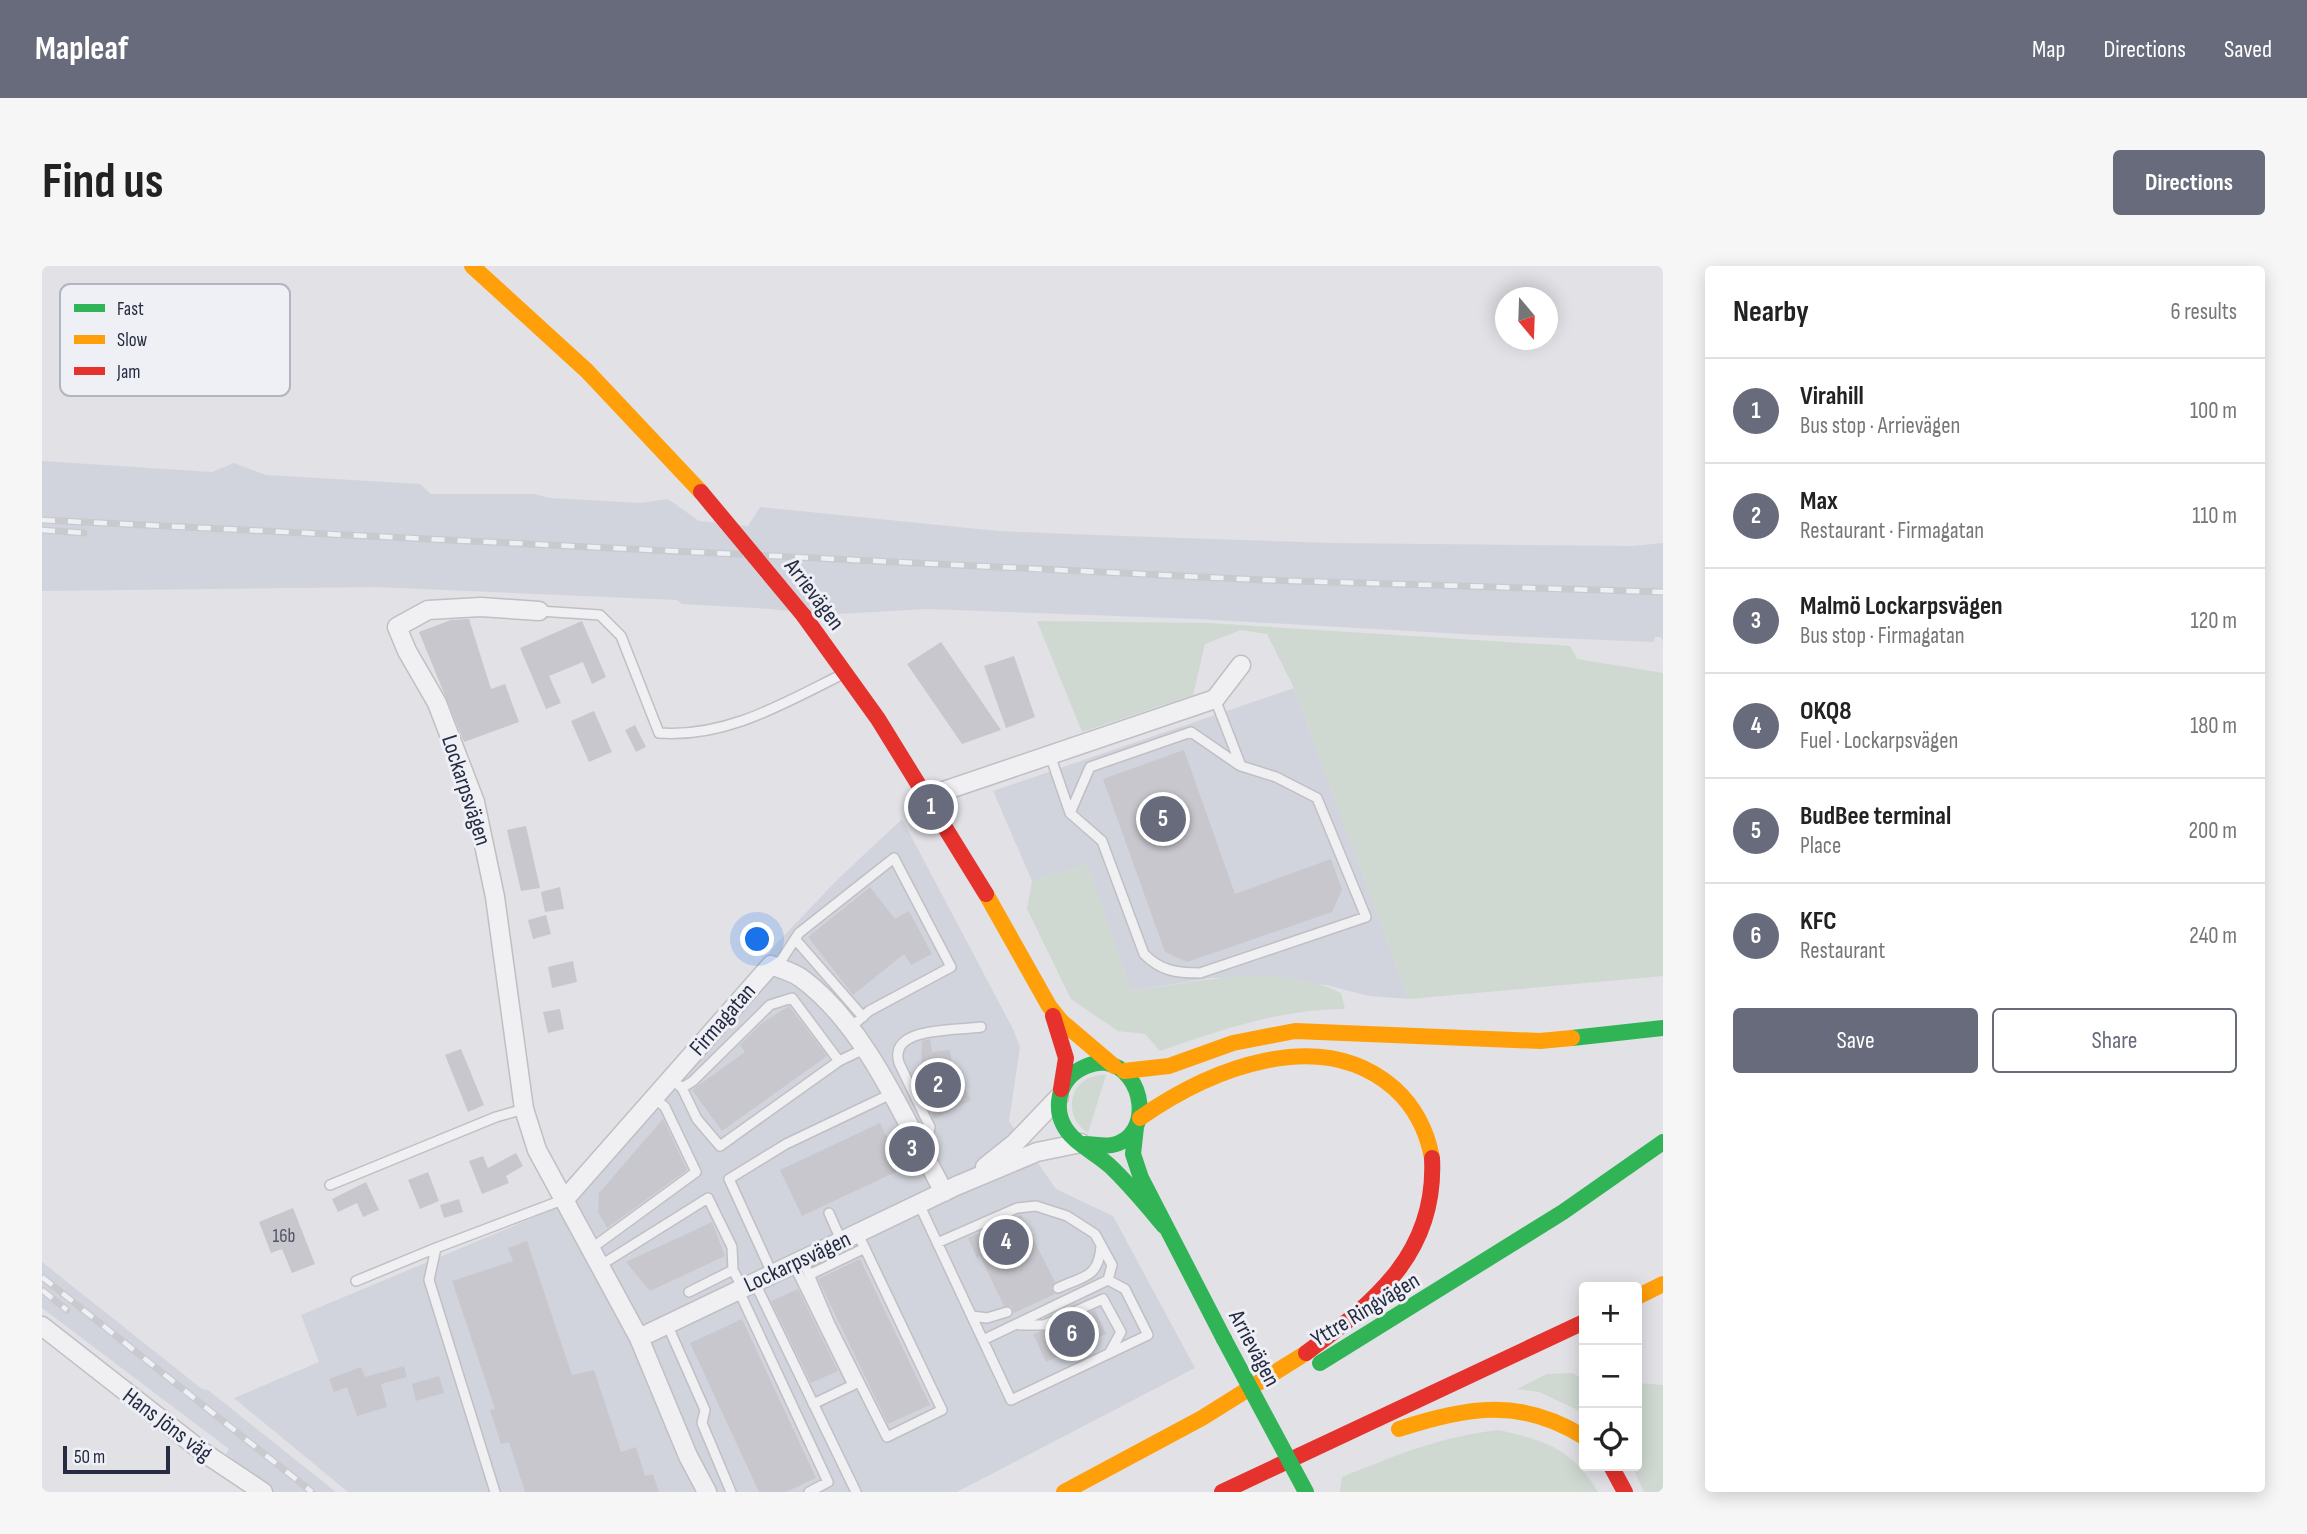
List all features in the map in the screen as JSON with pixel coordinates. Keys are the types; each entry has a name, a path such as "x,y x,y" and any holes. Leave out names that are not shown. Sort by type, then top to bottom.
{"main road":[{"name":"Arrievägen","path":"472,266 587,370 701,492 754,552 804,615 878,719 1000,917 1049,1006 1065,1052 1066,1074 1060,1093"},
{"name":"Arrievägen","path":"1049,1006 1069,1028 1119,1068"},
{"path":"1064,1492 1210,1413 1311,1349 1378,1294 1394,1277 1421,1238 1436,1178 1433,1158 1415,1110 1393,1085 1374,1072 1344,1060 1309,1054 1281,1058 1178,1094 1138,1123 1119,1143 1108,1147 1083,1144 1065,1128 1060,1118 1060,1093 1067,1080 1083,1067 1093,1064 1156,1069 1233,1043 1295,1031 1539,1041 1663,1028"},
{"path":"1119,1068 1138,1087 1141,1097 1138,1123"},
{"name":"Arrievägen","path":"1138,1123 1133,1146 1135,1162 1164,1226 1306,1492"},
{"name":"Yttre Ringvägen","path":"1079,1492 1217,1422 1378,1329 1563,1212 1663,1142"},
{"name":"Arrievägen","path":"1083,1144 1114,1170 1164,1226"},
{"path":"1642,1294 1663,1284"},
{"path":"1222,1492 1579,1324"},
{"path":"1253,1492 1387,1433 1458,1412 1500,1408 1533,1412 1552,1417 1579,1434"},
{"path":"1614,1471 1625,1492"}],"street":[{"name":"Lockarpsvägen","path":"539,611 481,607 428,610 397,627 436,703 475,802 495,897 524,1109 537,1150 639,1338 688,1457 707,1492"},
{"path":"926,797 1215,699 1241,665"},
{"name":"Firmagatan","path":"565,1199 653,1097 676,1083 755,980 771,965 799,977 824,998 849,1029 891,1094 916,1142 950,1189"},
{"name":"Lockarpsvägen","path":"950,1189 1015,1143 1060,1093"},
{"name":"Lockarpsvägen","path":"639,1338 772,1273 801,1265 854,1240 950,1189 1037,1152 1083,1144"},
{"name":"Hans Jöns väg","path":"42,1326 203,1452 263,1492"}],"lane":[{"path":"539,611 600,615 621,636 659,733 683,735 741,724 845,673"},
{"path":"1215,699 1241,765"},
{"path":"1050,755 1070,813 1102,841 1144,954 1155,965 1173,973 1200,973 1366,917 1317,797 1276,777 1241,765 1191,732 1090,767 1070,813"},
{"path":"777,967 795,939 894,858 951,967 863,1017 849,1029"},
{"path":"795,939 863,1017"},
{"path":"839,1061 792,998 770,1005 693,1081 676,1083 698,1119 720,1146 839,1061 864,1049"},
{"path":"916,1142 926,1135 930,1127 899,1063 896,1053 898,1045 911,1036 981,1027"},
{"path":"772,1273 729,1179 786,1144 891,1094"},
{"path":"592,1248 696,1172 665,1107 653,1097"},
{"path":"330,1185 496,1117 524,1109"},
{"path":"601,1265 708,1198 732,1247 733,1270 745,1286 813,1404 856,1492"},
{"path":"356,1281 565,1199"},
{"path":"919,1204 1011,1400 1148,1335 1125,1289 1108,1280"},
{"path":"937,1243 1017,1208 1036,1206 1067,1216 1095,1234 1112,1265 1108,1280 983,1340"},
{"path":"801,1265 887,1437 942,1410 854,1240 829,1213"},
{"path":"801,1265 854,1240"},
{"path":"1058,1288 1088,1276 1100,1265 1101,1246"},
{"path":"436,1248 429,1280 495,1492"},
{"path":"801,1265 853,1385 813,1404"},
{"path":"689,1292 733,1270"},
{"path":"745,1286 828,1482 809,1492"},
{"path":"1016,1325 1044,1325 1103,1299 1121,1332 1109,1354"},
{"path":"972,1316 988,1318 1007,1312"},
{"path":"667,1324 705,1410 702,1423 731,1492"}],"shaded area":[{"path":"42,461 212,472 234,463 266,475 420,484 431,494 534,494 550,498 641,503 668,499 699,521 748,526 760,507 998,531 1095,535 1333,543 1633,546 1663,543 1663,641 1661,637 1655,637 1654,642 1197,619 927,609 819,615 772,609 682,604 677,600 376,587 42,591"},
{"path":"1037,621 1207,623 1570,646 1577,659 1663,673 1663,976 1409,999 1294,688 1267,634 1241,630 1205,644 1193,695 1082,732"},
{"path":"1294,688 1409,999 1369,996 1326,985 1273,978 1211,978 1131,991 1087,864 1032,881 993,791"},
{"path":"902,819 1020,1047 1009,1121 1056,1189 1113,1216 1195,1368 957,1492 348,1492 234,1398 319,1362 301,1315 547,1212 584,1179 666,1089 777,943 838,879"},
{"path":"1087,863 1131,991 1238,977 1292,978 1341,993 1345,1009 1273,1017 1229,1028 1160,1051 1145,1034 1118,1031 1071,999 1027,909 1032,881"},
{"path":"1106,1075 1088,1133 1074,1116 1073,1097 1084,1081 1094,1076"},
{"path":"42,1262 336,1492 274,1492 226,1454 229,1449 42,1308"},
{"path":"1573,1373 1579,1377 1579,1411 1539,1392 1517,1389 1547,1374"},
{"path":"1642,1383 1663,1385 1663,1492 1644,1492 1634,1471 1642,1471"},
{"path":"1499,1430 1544,1443 1578,1465 1579,1471 1583,1471 1598,1492 1340,1492 1342,1477 1419,1448"}],"building":[{"path":"469,619 491,689 505,684 519,722 464,742 419,632 451,620"},
{"path":"582,621 606,677 592,684 583,662 549,676 561,703 546,709 520,648"},
{"path":"941,642 1001,730 962,744 907,664"},
{"path":"1014,656 1035,717 1006,728 984,666"},
{"path":"594,711 612,752 589,762 571,721"},
{"path":"635,725 646,747 636,752 625,730"},
{"path":"1184,750 1235,894 1331,859 1342,890 1332,912 1187,962 1165,952 1103,779"},
{"path":"526,826 540,888 521,891 507,830"},
{"path":"560,887 564,909 545,912 541,892"},
{"path":"870,887 895,919 909,911 932,954 911,965 904,954 853,995 808,937"},
{"path":"546,915 551,934 533,939 528,920"},
{"path":"573,961 577,982 552,988 548,967"},
{"path":"789,1006 827,1056 722,1131 692,1090 745,1052 740,1045 762,1023"},
{"path":"560,1009 564,1029 548,1033 543,1012"},
{"path":"930,1039 932,1052 950,1050 952,1063 971,1100 934,1119 912,1074 921,1070 922,1041"},
{"path":"461,1049 484,1105 468,1112 445,1055"},
{"path":"663,1119 687,1170 607,1228 598,1212 599,1193"},
{"path":"880,1123 902,1169 802,1216 780,1170"},
{"path":"516,1153 523,1166 506,1176 509,1183 482,1194 469,1161 483,1156 488,1168"},
{"path":"428,1172 439,1201 420,1209 408,1180"},
{"path":"366,1182 379,1210 363,1217 357,1203 338,1212 332,1199"},
{"path":"459,1199 463,1212 444,1218 440,1205"},
{"path":"293,1208 315,1264 292,1273 282,1249 271,1253 259,1222"},
{"path":"1021,1215 1055,1282 1051,1288 1055,1294 1014,1313 1011,1306 1004,1306 980,1256 977,1258 968,1238"},
{"path":"712,1222 725,1256 650,1291 626,1262"},
{"path":"527,1241 572,1375 594,1370 621,1452 636,1447 645,1476 653,1474 659,1492 525,1492 509,1442 501,1444 490,1410 495,1409 452,1281 513,1261 508,1248"},
{"path":"860,1259 930,1405 888,1424 818,1279"},
{"path":"798,1289 838,1371 811,1383 771,1301"},
{"path":"1095,1310 1106,1334 1046,1362 1033,1334"},
{"path":"742,1319 816,1478 786,1492 759,1492 690,1343"},
{"path":"404,1366 407,1377 381,1384 387,1407 357,1416 347,1387 334,1392 329,1379 361,1367 365,1377"},
{"path":"439,1376 444,1393 416,1401 412,1384"}],"railway":[{"path":"42,520 1263,580 1663,592"},
{"path":"42,530 84,533"},
{"path":"42,1277 312,1492"},
{"path":"42,1290 67,1310"}],"traffic: fast":[{"path":"1572,1038 1663,1028"},
{"path":"1085,1144 1109,1146 1125,1139 1134,1130 1139,1117 1136,1090 1129,1078 1119,1068 1106,1063 1086,1066 1068,1079 1060,1095 1061,1119 1072,1137 1110,1166 1164,1226"},
{"path":"1136,1127 1133,1154 1141,1178 1224,1339"},
{"path":"1320,1363 1563,1212 1663,1142"},
{"path":"1224,1339 1306,1492"}],"traffic: slow":[{"path":"472,266 587,371 701,492"},
{"path":"986,894 1049,1006 1061,1021 1114,1066"},
{"path":"1124,1071 1169,1066 1233,1043 1295,1031 1540,1041 1572,1038"},
{"path":"1140,1118 1168,1100 1232,1070 1300,1056 1333,1059 1365,1069 1394,1088 1419,1120 1432,1158"},
{"path":"1642,1294 1663,1284"},
{"path":"1064,1492 1202,1418 1306,1353"},
{"path":"1399,1429 1447,1415 1493,1410 1538,1416 1579,1434"}],"traffic: jam":[{"path":"701,492 804,616"},
{"path":"804,616 878,719 986,894"},
{"path":"1053,1016 1066,1058 1061,1089"},
{"path":"1306,1353 1378,1293 1413,1247 1424,1221 1431,1191 1432,1158"},
{"path":"1222,1492 1579,1324"},
{"path":"1614,1471 1625,1492"}],"place":[{"name":"Virahill","path":"931,807"},
{"name":"BudBee terminal","path":"1163,819"},
{"name":"Max","path":"938,1085"},
{"name":"Malmö Lockarpsvägen","path":"912,1149"},
{"name":"OKQ8","path":"1006,1242"},
{"name":"KFC","path":"1072,1334"}]}
